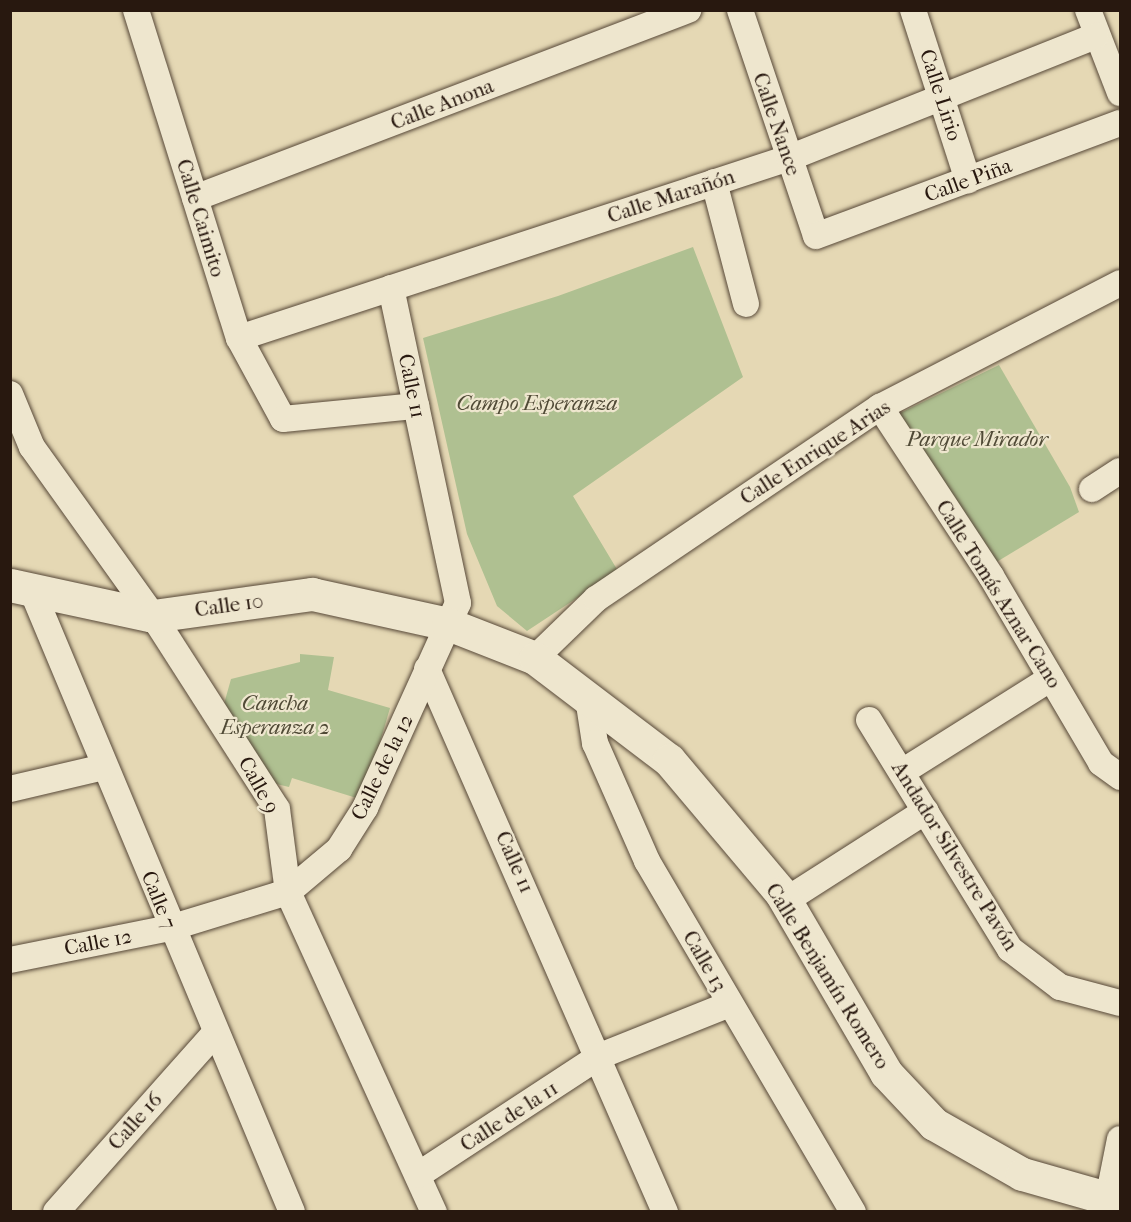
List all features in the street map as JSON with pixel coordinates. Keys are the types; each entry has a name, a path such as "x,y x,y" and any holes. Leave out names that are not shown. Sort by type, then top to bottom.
{"street":[{"name":"Calle Anona","path":"195,198 688,10"},
{"name":"Calle Nance","path":"740,10 816,236"},
{"name":"Calle Lirio","path":"913,10 944,96 968,180"},
{"path":"1088,10 1096,36 1120,93"},
{"name":"Calle Caimito","path":"144,13 195,198 239,338 283,419 416,406"},
{"name":"Calle Marañón","path":"239,338 789,158 1096,36"},
{"name":"Calle Piña","path":"816,236 1120,123"},
{"path":"714,182 746,304"},
{"name":"Calle Enrique Arias","path":"535,658 596,599 880,407 1120,283"},
{"name":"Calle 11","path":"391,288 458,603 448,624"},
{"name":"Calle 9","path":"10,394 20,442 153,616 277,809 288,892 434,1212"},
{"name":"Calle Tomás Aznar Cano","path":"880,407 991,576 1101,763 1120,777"},
{"path":"1092,489 1120,471"},
{"name":"Calle 10","path":"21,586 153,616 312,594 448,624"},
{"name":"Calle 7","path":"21,586 104,767 170,928 292,1212"},
{"name":"Calle Benjamín Romero","path":"448,624 535,658 669,759 786,901 886,1073 934,1124 1022,1174 1114,1201"},
{"name":"Calle de la 12","path":"288,892 339,849 365,808 448,624"},
{"name":"Calle 11","path":"427,669 600,1056 665,1212"},
{"path":"902,772 1051,678"},
{"name":"Calle 13","path":"588,698 595,743 647,861 853,1212"},
{"name":"Andador Silvestre Pavón","path":"868,720 1010,949 1060,987 1120,1003"},
{"path":"10,789 104,767"},
{"path":"786,901 926,811"},
{"name":"Calle 12","path":"10,960 170,928 288,892"},
{"path":"600,1056 730,1004"},
{"name":"Calle 16","path":"56,1212 215,1033"},
{"name":"Calle de la 11","path":"418,1175 600,1056"},
{"path":"1114,1201 1120,1139"}],"green space":[{"name":"Campo Esperanza","path":"693,247 743,377 573,496 618,571 527,631 497,606 467,534 423,338 558,296"},
{"name":"Parque Mirador","path":"999,365 1070,487 1079,512 990,566 894,416"},
{"name":"Cancha Esperanza 2","path":"300,654 334,657 328,690 390,708 363,800 292,778 289,787 268,782 222,711 231,679 300,662"}]}
